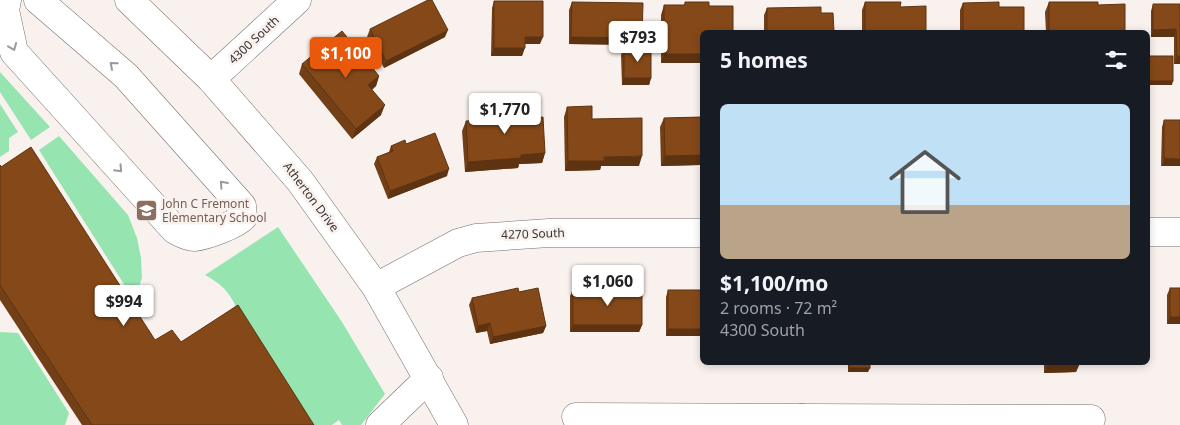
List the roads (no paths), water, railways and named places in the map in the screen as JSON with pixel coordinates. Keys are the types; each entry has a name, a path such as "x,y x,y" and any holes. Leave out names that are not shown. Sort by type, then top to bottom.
{"street":[{"path":"7,0 5,10 14,52 175,230 184,235 194,237 238,223 243,217 242,206 126,76 38,0"},
{"name":"Atherton Drive","path":"129,0 211,79 300,181 376,287 454,425"},
{"name":"4300 South","path":"211,79 297,0"},
{"path":"1150,232 1180,232"},
{"name":"4270 South","path":"376,287 458,243 476,238 549,233 700,233"},
{"path":"380,425 429,378"},
{"path":"576,417 803,422 1090,419"}],"place":[{"name":"John C Fremont Elementary School","path":"146,211"}]}
